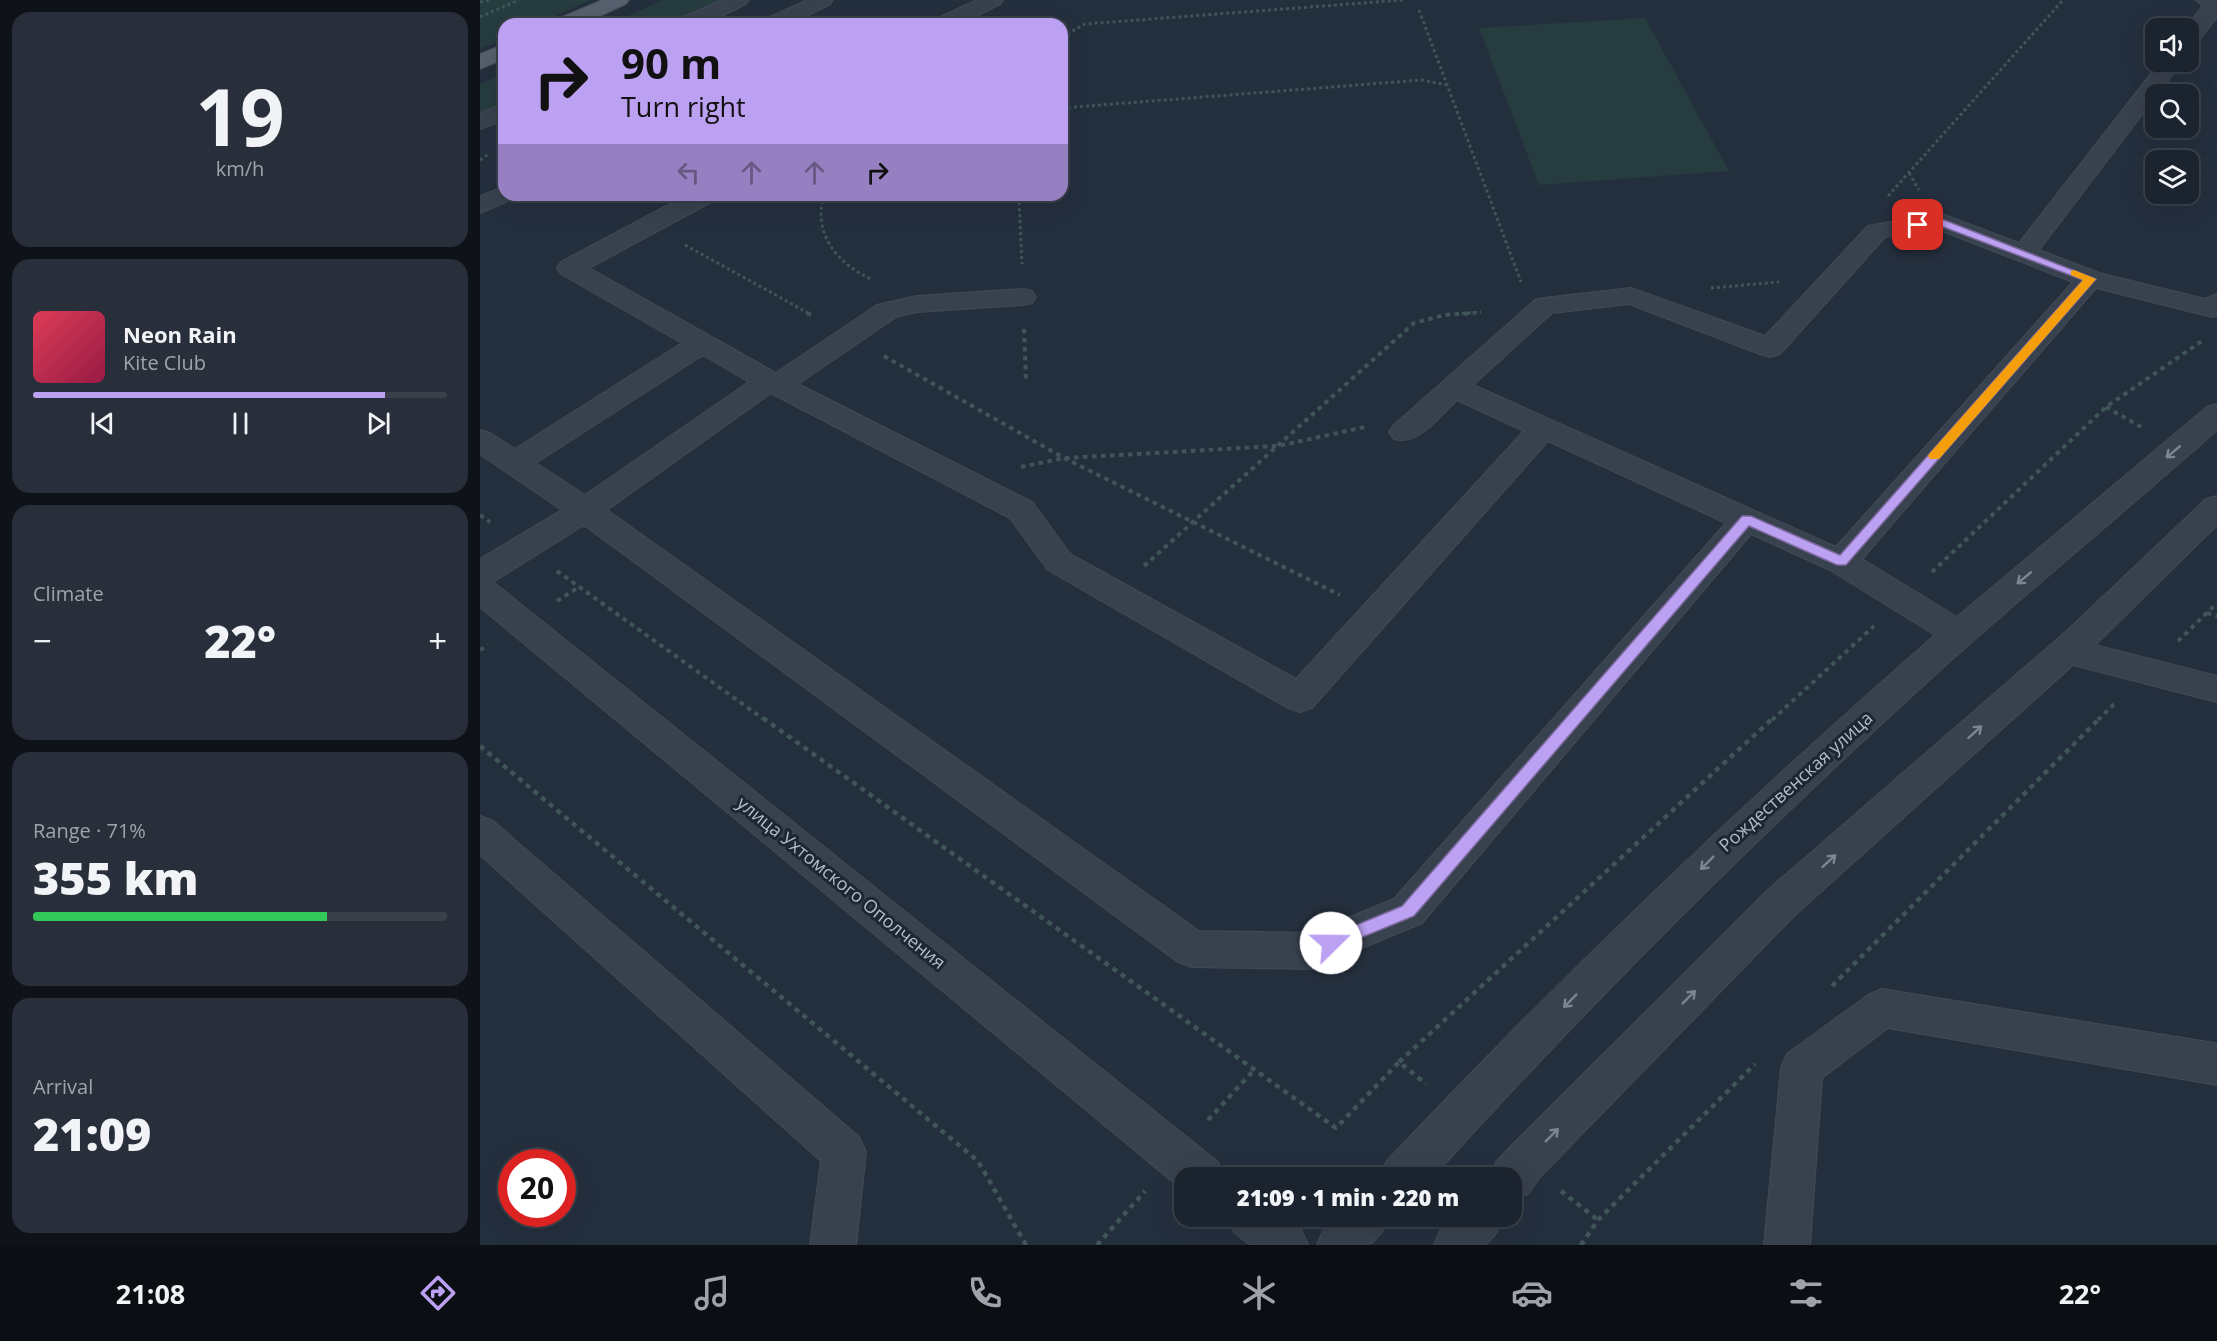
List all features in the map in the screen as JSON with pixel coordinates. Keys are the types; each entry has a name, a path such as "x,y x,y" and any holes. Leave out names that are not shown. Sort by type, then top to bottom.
{"main road":[{"path":"578,18 619,0"},
{"path":"480,62 498,54"}],"street":[{"path":"701,18 739,0"},
{"path":"786,18 823,0"},
{"path":"956,18 993,0"},
{"path":"2199,23 2213,2"},
{"path":"2023,254 2163,72"},
{"path":"480,122 498,114"},
{"path":"480,206 498,197"},
{"path":"695,201 570,268 774,383 1021,510 1059,562 1300,698 1543,428"},
{"path":"1404,432 1537,307 1631,296 1770,348 1877,231 1939,221 2090,279 2212,309 2217,302"},
{"path":"1842,562 2090,279"},
{"path":"480,574 585,510 774,383 887,311 917,304 1023,297"},
{"path":"516,462 702,343"},
{"path":"1454,387 1842,562 1959,634"},
{"name":"Рождественская улица","path":"1412,1167 1461,1111 1721,849 1959,634 2217,414"},
{"path":"480,440 585,510 1192,949 1312,951 1408,911 1747,519"},
{"path":"1521,1167 1782,902 2066,650 2217,507"},
{"name":"улица Ухтомского Ополчения","path":"480,589 1189,1167"},
{"path":"2066,650 2217,690"},
{"path":"480,832 844,1152 833,1245"},
{"path":"1787,1245 1802,1068 1882,1008 2217,1065"},
{"path":"1263,1227 1285,1245"},
{"path":"1340,1245 1356,1227"},
{"path":"1457,1245 1472,1227"}],"path":[{"path":"480,2 489,0"},
{"path":"480,17 519,0"},
{"path":"1068,34 1085,24 1403,0"},
{"path":"1877,231 1867,220 2063,0"},
{"path":"1114,593 1414,323 1444,315 1537,307 1419,10"},
{"path":"1068,108 1422,80 1447,85"},
{"path":"821,201 823,234 832,255 873,280"},
{"path":"650,225 1064,458 1375,613"},
{"path":"1631,296 1836,276"},
{"path":"480,514 1335,1128 1399,1062 1903,600 2106,407 2208,337"},
{"path":"962,480 1064,458 1278,446 1369,426 1404,432"},
{"path":"1826,993 2217,603"},
{"path":"2206,613 2217,616"},
{"path":"480,746 978,1161 1026,1245"},
{"path":"1581,1245 1598,1220 1758,1060"},
{"path":"1399,1062 1461,1111"}],"green space":[{"path":"480,0 591,0 550,18 498,18 498,42 480,49"},
{"path":"663,0 726,0 688,18 623,18"},
{"path":"1645,18 1729,171 1539,185 1479,28"},
{"path":"498,76 498,107 480,115 480,84"}],"slow traffic":[{"path":"1934,456 2090,279 2074,273"}],"route":[{"path":"1331,943 1408,911 1747,519 1842,562 2090,279 1939,221 1918,225"}]}
